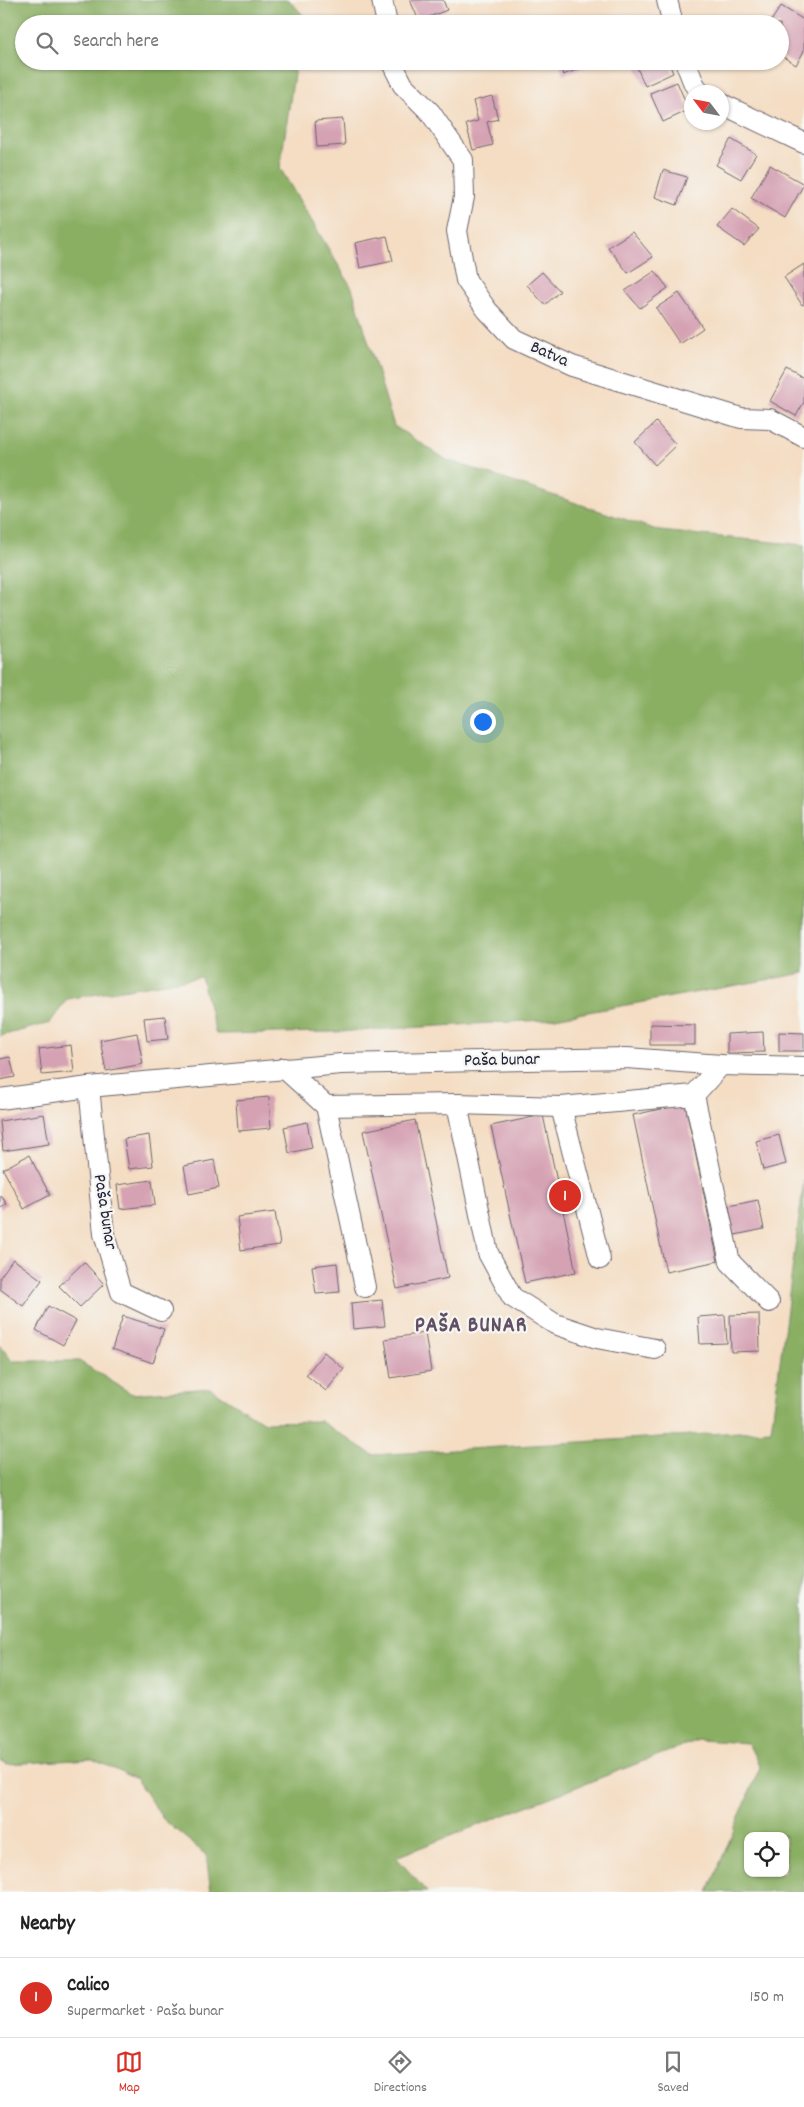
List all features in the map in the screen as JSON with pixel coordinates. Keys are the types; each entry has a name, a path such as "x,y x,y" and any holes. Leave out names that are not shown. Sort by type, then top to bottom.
{"street":[{"path":"382,0 385,15"},
{"path":"667,0 671,15"},
{"name":"Batva","path":"396,70 403,85 430,112 463,160 464,197 457,231 466,280 487,310 514,339 572,366 741,418 770,419 804,437"},
{"path":"688,70 695,85"},
{"path":"729,107 804,142"},
{"name":"Paša bunar","path":"0,1099 89,1087 341,1064 627,1058 721,1065 804,1067"},
{"path":"326,1106 457,1104 561,1107 694,1094 721,1065"},
{"path":"284,1068 326,1106 365,1287"},
{"name":"Paša bunar","path":"89,1087 104,1234 121,1292 161,1311"},
{"path":"694,1094 730,1262 769,1302"},
{"path":"457,1104 488,1253 512,1297 555,1324 596,1338 655,1349"},
{"path":"561,1107 600,1259"}],"green space":[{"path":"0,0 289,0 303,15 15,15 15,70 295,70 280,168 352,288 394,426 447,460 660,531 804,545 804,973 544,1020 336,1032 216,1034 201,977 67,999 50,1023 0,1036"},
{"path":"804,1180 804,1892 708,1892 760,1767 748,1743 698,1740 396,1857 427,1892 211,1892 206,1855 163,1819 136,1779 92,1759 7,1764 0,1760 0,1345 12,1361 79,1361 132,1394 210,1388 263,1422 320,1421 373,1455 771,1430"}],"building":[{"path":"410,0 443,0 447,10 434,15 416,15"},
{"path":"781,6 804,20 804,51 796,65 789,61 789,15 775,15"},
{"path":"561,70 576,70 563,75"},
{"path":"638,70 672,70 673,73 645,86"},
{"path":"677,82 684,98 684,112 663,122 650,93"},
{"path":"492,96 498,119 487,122 493,145 473,150 466,124 478,121 473,101"},
{"path":"343,119 345,145 317,147 315,121"},
{"path":"731,139 756,154 741,179 716,165"},
{"path":"770,165 804,184 785,218 751,198"},
{"path":"663,170 687,177 677,205 655,197"},
{"path":"732,209 759,229 744,246 717,227"},
{"path":"632,232 653,257 628,273 608,247"},
{"path":"387,236 393,261 360,268 355,243"},
{"path":"804,264 804,304 802,305 784,277"},
{"path":"655,271 668,288 640,308 625,291"},
{"path":"542,272 560,291 545,305 527,285"},
{"path":"679,293 703,328 680,344 656,308"},
{"path":"787,370 804,379 804,402 796,416 770,401"},
{"path":"656,422 676,445 655,465 635,442"},
{"path":"165,1016 168,1039 147,1041 144,1018"},
{"path":"650,1024 695,1025 695,1045 650,1045"},
{"path":"763,1032 764,1052 727,1053 727,1034"},
{"path":"779,1032 804,1033 804,1051 779,1051"},
{"path":"137,1033 143,1064 106,1071 100,1040"},
{"path":"71,1045 74,1072 42,1075 39,1049"},
{"path":"10,1057 15,1077 0,1080 0,1059"},
{"path":"269,1097 271,1128 238,1131 236,1100"},
{"path":"685,1104 718,1261 666,1272 633,1115"},
{"path":"44,1114 49,1144 3,1151 0,1121"},
{"path":"543,1115 576,1272 525,1283 491,1126"},
{"path":"415,1120 448,1278 397,1289 363,1131"},
{"path":"307,1122 312,1148 289,1153 284,1127"},
{"path":"149,1135 153,1166 129,1169 124,1139"},
{"path":"779,1135 786,1164 763,1170 756,1141"},
{"path":"29,1155 50,1195 24,1209 3,1169"},
{"path":"214,1160 219,1188 189,1194 184,1166"},
{"path":"152,1180 155,1205 120,1209 117,1185"},
{"path":"0,1195 7,1204 0,1209"},
{"path":"758,1200 764,1229 735,1235 729,1206"},
{"path":"275,1212 280,1245 241,1250 237,1217"},
{"path":"13,1259 42,1280 23,1306 0,1289 0,1277"},
{"path":"84,1262 104,1284 80,1307 59,1286"},
{"path":"337,1263 340,1292 316,1294 312,1266"},
{"path":"382,1300 385,1326 353,1329 351,1303"},
{"path":"48,1306 76,1321 63,1345 36,1330"},
{"path":"759,1314 760,1351 731,1352 730,1315"},
{"path":"725,1315 727,1343 700,1344 698,1317"},
{"path":"123,1316 164,1329 153,1363 112,1349"},
{"path":"425,1333 431,1371 391,1378 385,1339"},
{"path":"324,1352 344,1369 326,1391 306,1375"}],"place":[{"name":"Calico","path":"565,1196"}],"district":[{"name":"PAŠA BUNAR","path":"471,1326"}]}
